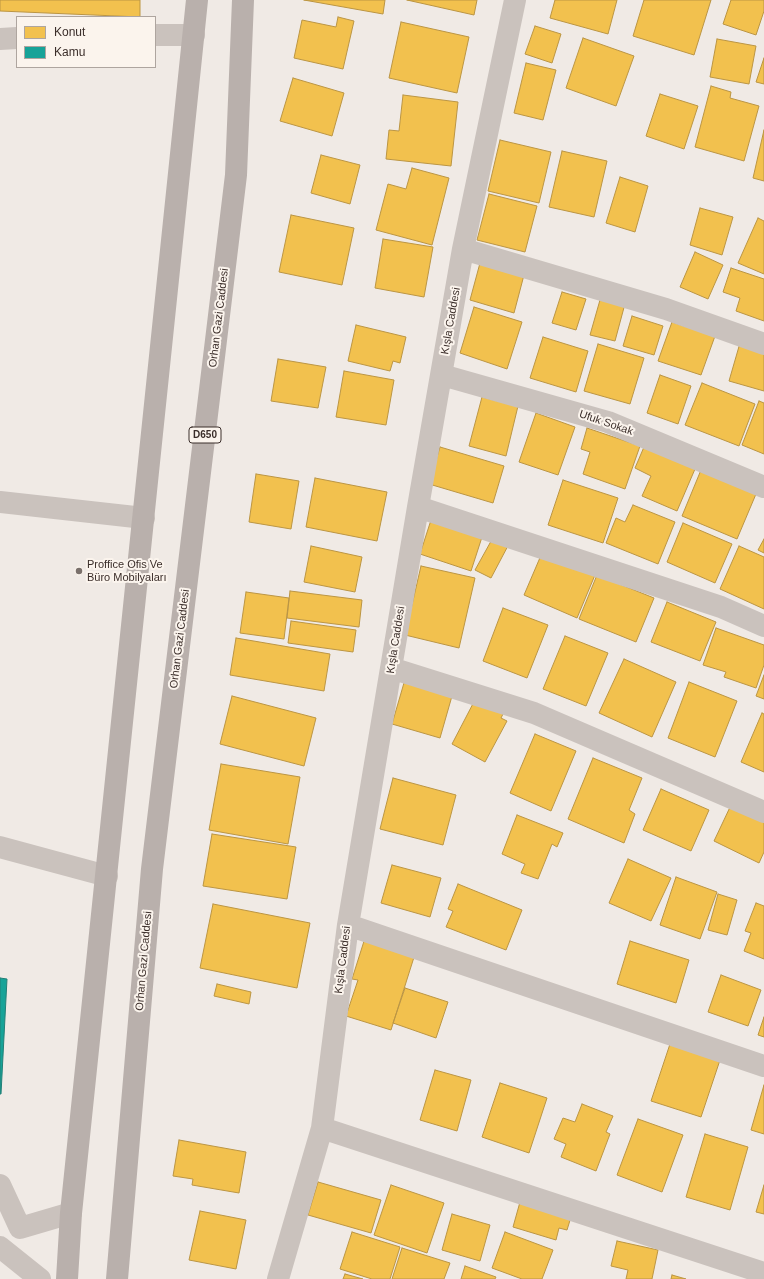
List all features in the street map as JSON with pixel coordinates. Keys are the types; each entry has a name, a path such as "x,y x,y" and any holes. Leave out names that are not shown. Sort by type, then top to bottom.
{"main road":[{"path":"67,1279 71,1213 197,0"},
{"name":"Orhan Gazi Caddesi","path":"117,1279 152,869 236,175 243,0"}],"street":[{"name":"Kışla Caddesi","path":"278,1279 322,1128 348,925 418,506 464,248 515,0"},
{"path":"156,35 194,35"},
{"path":"0,39 16,38"},
{"path":"464,248 666,309 764,344"},
{"name":"Ufuk Sokak","path":"442,375 608,422 764,487"},
{"path":"0,502 144,518"},
{"path":"418,506 721,607 764,626"},
{"path":"392,668 534,713 764,812"},
{"path":"0,847 107,876"},
{"path":"348,925 764,1066"},
{"path":"322,1128 764,1273"},
{"path":"0,1185 20,1228 71,1213"},
{"path":"0,1247 40,1279"}],"building: Konut":[{"path":"0,0 140,0 140,16 0,11"},
{"path":"304,0 385,0 383,14"},
{"path":"407,0 477,0 474,15"},
{"path":"555,0 617,0 608,34 550,18"},
{"path":"644,0 711,0 694,55 633,36"},
{"path":"731,0 764,0 764,11 756,35 723,24"},
{"path":"338,17 354,21 343,69 294,58 302,20 336,27"},
{"path":"401,22 469,37 457,93 389,78"},
{"path":"535,26 561,34 552,63 525,54"},
{"path":"583,38 634,56 616,106 566,88"},
{"path":"717,39 756,46 749,84 710,77"},
{"path":"764,58 764,84 756,82"},
{"path":"526,63 556,70 543,120 514,113"},
{"path":"293,78 344,93 332,136 280,121"},
{"path":"711,86 731,92 730,98 759,106 744,161 695,147"},
{"path":"660,94 698,106 684,149 646,136"},
{"path":"403,95 458,102 451,166 386,159 389,130 399,131"},
{"path":"764,130 764,181 753,178"},
{"path":"500,140 551,152 539,203 488,191"},
{"path":"562,151 607,161 594,217 549,207"},
{"path":"321,155 360,165 350,204 311,193"},
{"path":"412,168 449,178 432,245 376,230 388,184 406,189"},
{"path":"620,177 648,186 635,232 606,223"},
{"path":"489,194 537,206 525,252 477,240"},
{"path":"700,208 733,217 722,255 690,245"},
{"path":"291,215 354,228 342,285 279,272"},
{"path":"758,218 764,221 764,274 738,263"},
{"path":"383,239 433,247 424,297 375,288"},
{"path":"695,252 723,265 708,299 680,287"},
{"path":"480,263 524,275 514,313 470,300"},
{"path":"731,268 764,279 764,321 736,311 740,298 723,292"},
{"path":"562,292 586,299 576,330 552,323"},
{"path":"602,293 626,300 615,341 590,335"},
{"path":"474,307 522,322 507,369 460,353"},
{"path":"632,316 663,326 654,355 623,346"},
{"path":"672,322 715,336 701,375 658,361"},
{"path":"356,325 406,337 400,363 393,361 390,371 348,361"},
{"path":"543,337 588,351 576,392 530,378"},
{"path":"740,343 764,349 764,391 729,381"},
{"path":"598,344 644,358 630,404 584,391"},
{"path":"278,359 326,367 318,408 271,401"},
{"path":"344,371 394,380 386,425 336,417"},
{"path":"660,375 691,386 678,424 647,413"},
{"path":"702,383 755,404 739,446 685,425"},
{"path":"482,397 518,406 506,456 469,446"},
{"path":"759,401 764,403 764,454 742,445"},
{"path":"536,413 575,427 558,475 519,462"},
{"path":"587,428 640,446 625,489 583,474 590,452 581,449"},
{"path":"440,447 504,466 493,503 429,484"},
{"path":"644,447 695,469 677,511 642,496 651,476 635,468"},
{"path":"701,470 756,494 737,539 682,516"},
{"path":"256,474 299,481 291,529 249,522"},
{"path":"315,478 387,492 377,541 306,527"},
{"path":"563,480 618,498 603,543 548,525"},
{"path":"633,505 675,522 658,564 606,543 616,518 625,522"},
{"path":"432,517 483,534 471,571 420,554"},
{"path":"683,523 732,544 715,583 667,562"},
{"path":"495,534 510,542 491,578 475,570"},
{"path":"764,539 764,553 758,550"},
{"path":"311,546 362,557 355,592 304,582"},
{"path":"739,546 764,557 764,609 720,589"},
{"path":"542,553 595,575 577,618 524,595"},
{"path":"421,566 475,578 459,648 405,635"},
{"path":"597,575 654,598 636,642 579,619"},
{"path":"290,591 362,600 359,627 287,618"},
{"path":"246,592 289,598 284,639 240,633"},
{"path":"667,602 716,622 700,661 651,642"},
{"path":"503,608 548,625 527,678 483,661"},
{"path":"291,621 356,630 353,652 288,643"},
{"path":"716,628 764,645 764,665 756,688 724,677 726,672 703,665"},
{"path":"565,636 608,653 586,706 543,689"},
{"path":"236,638 330,654 324,691 230,675"},
{"path":"624,659 676,682 652,737 599,713"},
{"path":"764,675 764,699 756,696"},
{"path":"406,676 454,689 440,738 392,724"},
{"path":"689,682 737,701 715,757 668,738"},
{"path":"232,696 316,718 304,766 220,744"},
{"path":"477,696 505,710 501,718 507,721 485,762 452,744"},
{"path":"762,713 764,714 764,772 741,762"},
{"path":"535,734 576,751 551,811 510,793"},
{"path":"593,758 642,778 629,810 635,814 624,843 568,819"},
{"path":"221,764 300,777 288,844 209,830"},
{"path":"393,778 456,795 443,845 380,829"},
{"path":"661,789 709,810 691,851 643,830"},
{"path":"732,803 764,818 764,852 759,863 714,841"},
{"path":"517,815 563,833 557,847 552,844 538,879 521,873 525,864 502,854"},
{"path":"212,834 296,847 287,899 203,886"},
{"path":"628,859 671,878 651,921 609,903"},
{"path":"392,865 441,878 430,917 381,903"},
{"path":"676,877 717,892 700,939 660,925"},
{"path":"458,884 522,910 506,950 446,927 453,911 448,909"},
{"path":"718,894 737,900 727,935 708,930"},
{"path":"756,903 764,906 764,959 744,951 751,933 745,931"},
{"path":"213,904 310,923 297,988 200,968"},
{"path":"365,938 415,954 391,1030 346,1016 358,980 352,979"},
{"path":"630,941 689,960 676,1003 617,984"},
{"path":"721,975 761,990 748,1026 708,1012"},
{"path":"217,984 251,992 249,1004 214,996"},
{"path":"405,988 448,1002 436,1038 393,1023"},
{"path":"764,1017 764,1037 758,1035"},
{"path":"671,1041 721,1057 701,1117 651,1101"},
{"path":"435,1070 471,1080 457,1131 420,1120"},
{"path":"500,1083 547,1098 529,1153 482,1137"},
{"path":"764,1085 764,1134 751,1130"},
{"path":"582,1104 613,1116 606,1132 610,1134 596,1171 561,1157 566,1144 554,1139 563,1118 575,1122"},
{"path":"638,1119 683,1135 662,1192 617,1175"},
{"path":"705,1134 748,1147 730,1210 686,1197"},
{"path":"179,1140 246,1152 239,1193 192,1185 193,1179 173,1176"},
{"path":"318,1182 381,1200 371,1233 308,1215"},
{"path":"391,1185 444,1203 427,1253 374,1235"},
{"path":"764,1185 764,1214 756,1212"},
{"path":"520,1202 571,1217 567,1230 559,1228 556,1240 513,1227"},
{"path":"200,1211 246,1220 236,1269 189,1260"},
{"path":"452,1214 490,1225 480,1261 442,1250"},
{"path":"352,1232 400,1247 390,1279 372,1279 340,1269"},
{"path":"505,1232 553,1250 542,1279 522,1279 492,1268"},
{"path":"617,1241 658,1250 652,1279 626,1279 628,1270 611,1266"},
{"path":"402,1248 450,1263 444,1279 392,1279"},
{"path":"465,1266 496,1277 495,1279 461,1279"},
{"path":"345,1274 363,1279 343,1279"},
{"path":"672,1275 686,1279 671,1279"}],"building: Kamu":[{"path":"0,978 7,979 1,1094 0,1094"}],"place":[{"name":"Proffice Ofis Ve Büro Mobilyaları","path":"79,571"}]}
